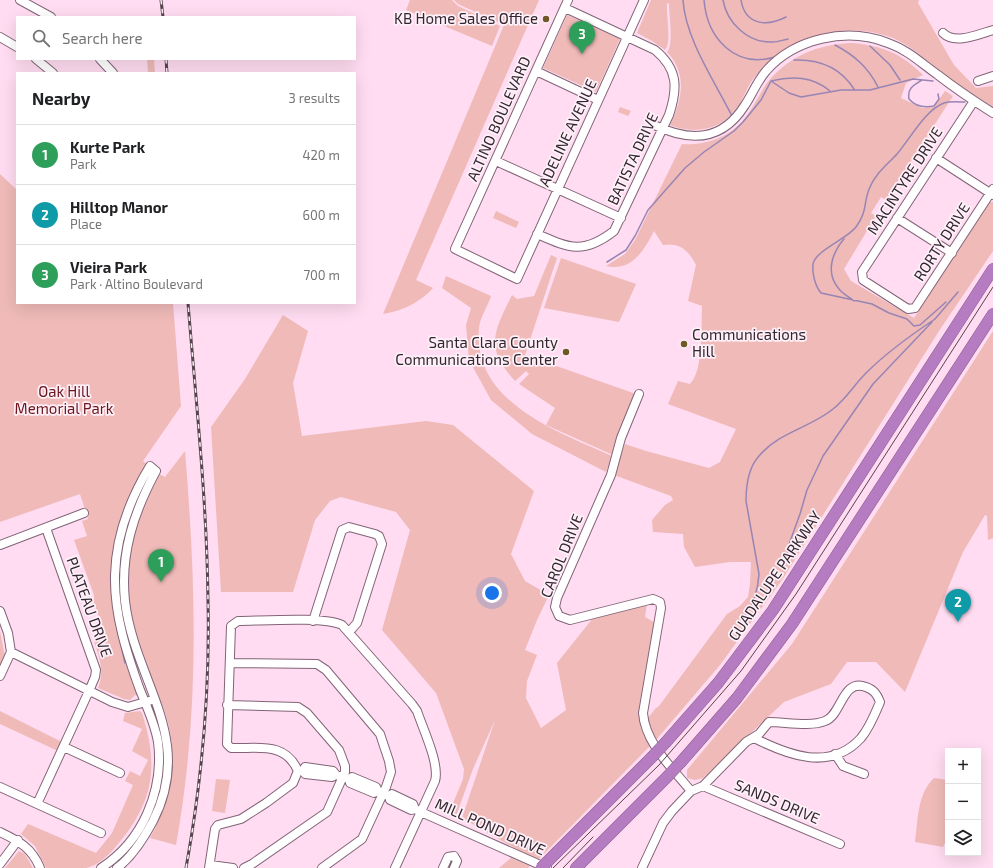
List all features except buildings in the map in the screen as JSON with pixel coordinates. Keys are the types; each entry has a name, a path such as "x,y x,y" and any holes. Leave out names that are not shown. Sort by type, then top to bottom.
{"highway":[{"name":"GUADALUPE PARKWAY","path":"541,868 652,757 728,671 773,610 993,269"},
{"path":"583,866 605,840 681,762 737,698 792,624 993,314"}],"street":[{"path":"20,0 49,16"},
{"name":"ADELINE AVENUE","path":"517,279 644,0"},
{"name":"BATISTA DRIVE","path":"537,234 567,247 582,247 597,242 614,231 669,115 675,96 675,84 672,72 662,56 655,50 566,4"},
{"name":"ALTINO BOULEVARD","path":"517,279 455,249 566,4"},
{"path":"943,33 947,37 959,38 993,30"},
{"path":"654,125 685,136 707,136 720,130 733,121 746,104 754,86 767,70 786,54 810,42 847,34 872,38 907,51 974,101 993,113"},
{"path":"0,37 16,46"},
{"path":"37,60 52,72"},
{"path":"101,60 113,72"},
{"path":"536,71 598,100"},
{"path":"978,81 993,76"},
{"name":"MACINTYRE DRIVE","path":"912,310 873,287 862,277 862,272 974,101"},
{"path":"936,158 992,192"},
{"path":"496,161 621,218"},
{"name":"RORTY DRIVE","path":"912,310 917,307 992,192"},
{"path":"898,218 952,253"},
{"name":"CAROL DRIVE","path":"639,394 621,438 611,475 557,598 555,607 559,616 570,620 611,611 653,599 660,602 661,608 643,713 644,722 653,742 691,791"},
{"path":"101,868 124,849 140,828 155,795 158,773 158,742 129,660 121,629 115,576 118,545 126,518 137,488 150,466 156,471 133,519 127,545 124,574 129,628 138,657 155,698 167,738 167,779 160,808 146,836 116,868"},
{"path":"0,545 84,513"},
{"path":"313,621 342,530 349,527 375,534 379,536 382,544 357,623 349,632"},
{"name":"PLATEAU DRIVE","path":"37,804 89,691 96,670 46,528"},
{"path":"0,611 8,633 11,652 0,676"},
{"name":"MILL POND DRIVE","path":"395,868 418,810 437,773 417,711 349,632 336,622 236,621 230,628 230,663 226,739 229,746 278,750 287,755 300,771 305,768 319,769 333,771 343,777 352,777 376,787 390,800 411,810 418,810 548,868"},
{"path":"11,652 112,702 128,707 155,698"},
{"path":"230,663 313,663 326,670 380,734 391,768 390,778 362,839 322,868"},
{"path":"642,868 663,823 691,791 703,786 746,742 754,738 769,722 818,723 826,721 832,716 852,687 862,686 871,689 876,694 880,702 871,724 862,737 854,744 835,754 820,758 801,758 754,738"},
{"path":"227,705 294,706 302,709 339,750 345,766 343,777 327,812 244,868"},
{"path":"64,747 120,773"},
{"path":"835,754 843,766 864,774"},
{"path":"233,868 210,866 215,829 218,825 241,820 266,804 293,783 300,771"},
{"name":"SANDS DRIVE","path":"703,786 840,844"},
{"path":"0,787 101,833"},
{"path":"0,832 18,840 32,851 40,868"},
{"path":"0,864 18,840"},
{"path":"443,868 448,857 455,854 457,860 454,868"}],"green space":[{"path":"410,0 452,0 458,6 500,26 492,46 406,10"},
{"path":"454,0 539,0 416,280 433,288 417,302 397,311 383,314 504,25 458,4"},
{"path":"651,0 919,0 918,3 954,65 976,88 993,86 993,107 938,70 907,46 893,38 855,30 836,31 799,42 767,64 747,88 742,100 732,115 724,121 698,130 679,128 670,125 678,106 681,87 678,69 674,60 667,52 671,36 669,3 667,4 668,41 665,50 637,33"},
{"path":"567,15 620,39 596,92 543,68"},
{"path":"852,43 873,46 891,52 907,61 923,75 906,83 901,98 922,108 934,107 945,91 953,96 886,200 881,197 871,213 876,216 844,269 851,281 914,318 990,202 993,202 993,251 939,331 782,580 720,665 656,740 648,718 659,706 727,614 740,606 748,597 751,562 730,562 695,567 684,547 683,534 653,532 652,520 665,505 673,500 671,496 614,475 625,444 709,468 720,462 736,429 668,404 678,381 690,384 698,369 700,358 702,306 688,301 696,265 687,252 679,246 669,244 663,245 654,231 646,246 630,263 615,267 606,266 625,254 635,240 682,144 710,141 727,134 735,128 748,114 771,78 792,60 820,48 831,45"},
{"path":"147,60 154,60 155,72 148,72"},
{"path":"620,107 631,111 628,116 618,112"},
{"name":"Oak Hill Memorial Park","path":"0,174 16,189 16,304 173,304 181,406 143,461 148,465 115,559 122,646 138,696 135,695 130,700 124,699 98,688 101,670 94,641 106,636 94,603 94,595 74,540 87,536 82,521 88,519 80,494 0,522"},
{"path":"496,211 519,222 516,228 493,218"},
{"path":"551,255 557,258 525,355 636,394 613,455 546,425 555,408 519,384 529,374 526,371 515,381 505,369 496,349 495,339 497,330 512,295 517,299 534,296"},
{"path":"561,258 636,284 619,322 544,308"},
{"path":"446,276 491,296 482,316 479,328 480,354 489,376 504,395 523,411 544,424 612,456 606,472 532,434 491,400 469,360 466,325 471,308 442,288"},
{"path":"283,315 308,331 293,383 302,436 426,421 453,425 534,491 511,554 525,581 549,595 525,650 537,655 527,681 526,698 541,728 566,710 557,663 593,618 647,603 645,617 657,624 639,707 642,731 650,746 537,861 462,818 495,720 473,769 456,816 449,813 463,779 464,769 436,693 382,630 410,530 396,512 341,497 330,501 315,520 293,592 221,592 211,427 245,379"},
{"path":"993,331 993,538 988,540 987,516 985,515 963,552 905,692 876,662 847,662 831,684 784,702 703,778 695,780 687,778 687,770 792,644"},
{"path":"185,451 192,550 194,648 189,746 184,795 176,845 150,838 164,807 169,790 172,774 171,741 163,707 141,653 131,619 128,581 132,544 142,508 159,474 165,477"},
{"path":"0,631 4,652 6,654 0,668"},
{"path":"0,711 62,742 58,751 0,724"},
{"path":"140,711 142,713 147,732 151,766 150,782 146,798 139,813 115,848 104,859 95,865 86,868 46,868 35,846 21,834 28,824 96,853 112,833 133,785 125,781 130,771 140,776 148,760 132,751 142,729 123,721 125,713"},
{"path":"934,778 945,780 945,843 943,847 915,842 919,808 928,784"},
{"path":"216,779 230,780 225,813 212,811"},
{"path":"19,851 25,854 33,868 5,868"},
{"path":"511,858 530,866 528,868 499,868"}],"waterway":[{"path":"683,0 689,29 695,44 732,116"},
{"path":"704,0 706,14 711,27 717,38 726,47 736,54 747,58 761,60 775,57"},
{"path":"723,0 725,8 734,24 747,35 763,41 774,42 788,39"},
{"path":"741,0 747,15 758,22 771,22 786,17"},
{"path":"835,45 860,62 870,73 878,87"},
{"path":"870,46 890,65 900,80"},
{"path":"794,60 812,61 828,66 842,75 854,89"},
{"path":"771,81 787,78 802,78 816,82 830,91"},
{"path":"771,81 789,93 801,97 841,90 870,90 913,79 933,81"},
{"path":"922,80 910,89 909,99 911,101 920,106 934,106 939,99 938,94"},
{"path":"607,262 626,250 648,210 685,168 704,152 734,131 743,122 761,100 771,81"},
{"path":"946,302 920,325 914,326 907,319 889,313 872,304 821,293 814,279 813,264 815,259 820,254 846,236 856,227 864,211 872,182 897,154 924,118 944,103 965,102"},
{"path":"844,239 833,257 831,270 832,276 839,289 854,301"},
{"path":"935,319 958,292"},
{"path":"744,618 755,597 759,574 746,501 748,477 755,461 776,441 815,421 833,409 882,358 935,319"},
{"path":"786,559 788,547 807,490 823,456 873,384 932,322"},
{"path":"132,491 138,479"},
{"path":"119,636 125,663"}],"tram line":[{"path":"553,868 659,765 741,671 796,594 993,287"},
{"path":"563,868 593,837"}],"railway":[{"path":"161,0 163,16"},
{"path":"166,60 167,72"},
{"path":"186,868 201,768 208,668 206,527 188,304"}],"place":[{"name":"KB Home Sales Office","path":"546,19"},
{"name":"Vieira Park","path":"582,54"},
{"name":"Communications Hill","path":"684,344"},
{"name":"Santa Clara County Communications Center","path":"566,352"},
{"name":"Kurte Park","path":"161,582"},
{"name":"Hilltop Manor","path":"958,622"}]}
